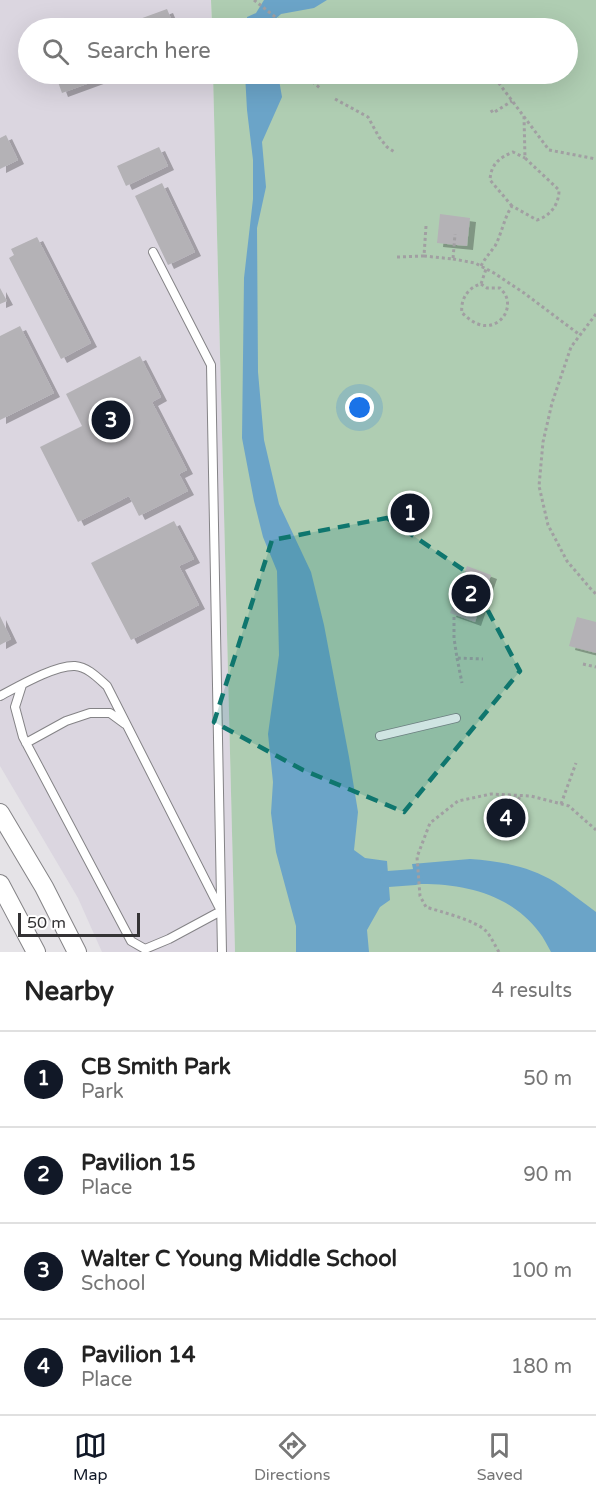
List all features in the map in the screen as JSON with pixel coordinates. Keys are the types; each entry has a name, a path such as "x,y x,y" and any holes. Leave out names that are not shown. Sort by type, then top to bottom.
{"street":[{"path":"0,813 44,887 77,952"},
{"path":"0,884 36,952"}],"lane":[{"path":"153,252 211,365 222,952"},
{"path":"0,696 57,668 76,666 92,672 107,686 221,911"},
{"path":"22,685 15,707 23,736 130,941 145,949 221,911"},
{"path":"26,743 66,721 90,713 110,712 127,726"},
{"path":"380,736 456,718"}],"path":[{"path":"254,0 276,18"},
{"path":"315,84 321,89"},
{"path":"499,84 549,150 596,159"},
{"path":"335,99 368,117 379,137 396,153"},
{"path":"490,110 494,113 512,101"},
{"path":"524,116 525,158"},
{"path":"513,152 525,158 560,190 553,210 537,220 512,206 489,177 501,156 513,152"},
{"path":"482,266 494,247 512,206"},
{"path":"424,256 426,226"},
{"path":"453,259 455,234"},
{"path":"397,257 424,256 453,259 482,266 524,293 580,335"},
{"path":"481,284 486,269"},
{"path":"481,284 487,288 500,288 506,296 507,309 502,320 492,326 479,325 462,313 461,306 466,293 473,286 481,284"},
{"path":"596,314 571,347 552,403 543,442 539,486 548,525 567,561 596,594"},
{"path":"454,617 454,638 462,683"},
{"path":"457,658 483,659"},
{"path":"583,664 596,667"},
{"path":"561,804 576,763"},
{"path":"499,952 485,930 471,922 426,907 420,896 417,857 430,823 458,801 490,794 531,796 569,806 596,830"},
{"path":"514,811 520,796"}],"highlighted area":[{"path":"387,518 468,573 520,671 404,812 303,770 214,722 272,540"}],"shaded area":[{"path":"0,0 211,0 211,18 18,18 18,84 213,84 235,952 102,952 78,898 0,766"}],"green space":[{"path":"211,0 596,0 596,952 235,952 213,84 578,84 578,18 212,18"}],"water":[{"path":"264,0 327,0 314,8 281,14 277,18 247,18 256,13"},
{"path":"246,84 280,84 282,97 262,142 266,187 257,228 258,372 264,440 279,504 311,572 324,625 358,812 354,850 365,858 387,861 390,900 380,907 367,930 369,952 296,952 296,926 276,852 271,813 273,782 268,734 279,655 277,571 263,537 242,438 244,278 253,199 253,160"},
{"path":"470,859 503,863 545,876 596,912 596,952 551,952 541,934 527,919 499,899 467,888 416,884 412,864"}],"building":[{"path":"167,9 171,18 142,18"},
{"path":"59,84 87,84 62,93"},
{"path":"6,135 18,160 0,169 0,138"},
{"path":"159,147 168,166 126,186 117,166"},
{"path":"162,183 195,252 168,265 135,196"},
{"path":"440,214 470,218 467,246 437,243"},
{"path":"37,237 91,343 61,359 9,258 14,255 11,249"},
{"path":"0,288 7,301 0,304"},
{"path":"20,326 54,393 0,420 0,336"},
{"path":"140,356 161,397 152,402 187,470 179,474 188,491 139,516 129,496 78,522 40,447 82,426 66,394"},
{"path":"174,521 194,559 179,566 199,605 131,640 91,563"},
{"path":"467,566 491,575 475,622 450,613"},
{"path":"0,616 11,639 0,645"},
{"path":"577,617 596,622 596,653 569,646"},
{"path":"501,807 517,812 512,828 496,824"}],"waterway":[{"path":"388,879 415,877"}],"place":[{"name":"Walter C Young Middle School","path":"111,420"},
{"name":"CB Smith Park","path":"410,513"},
{"name":"Pavilion 15","path":"471,594"},
{"name":"Pavilion 14","path":"506,818"}]}
